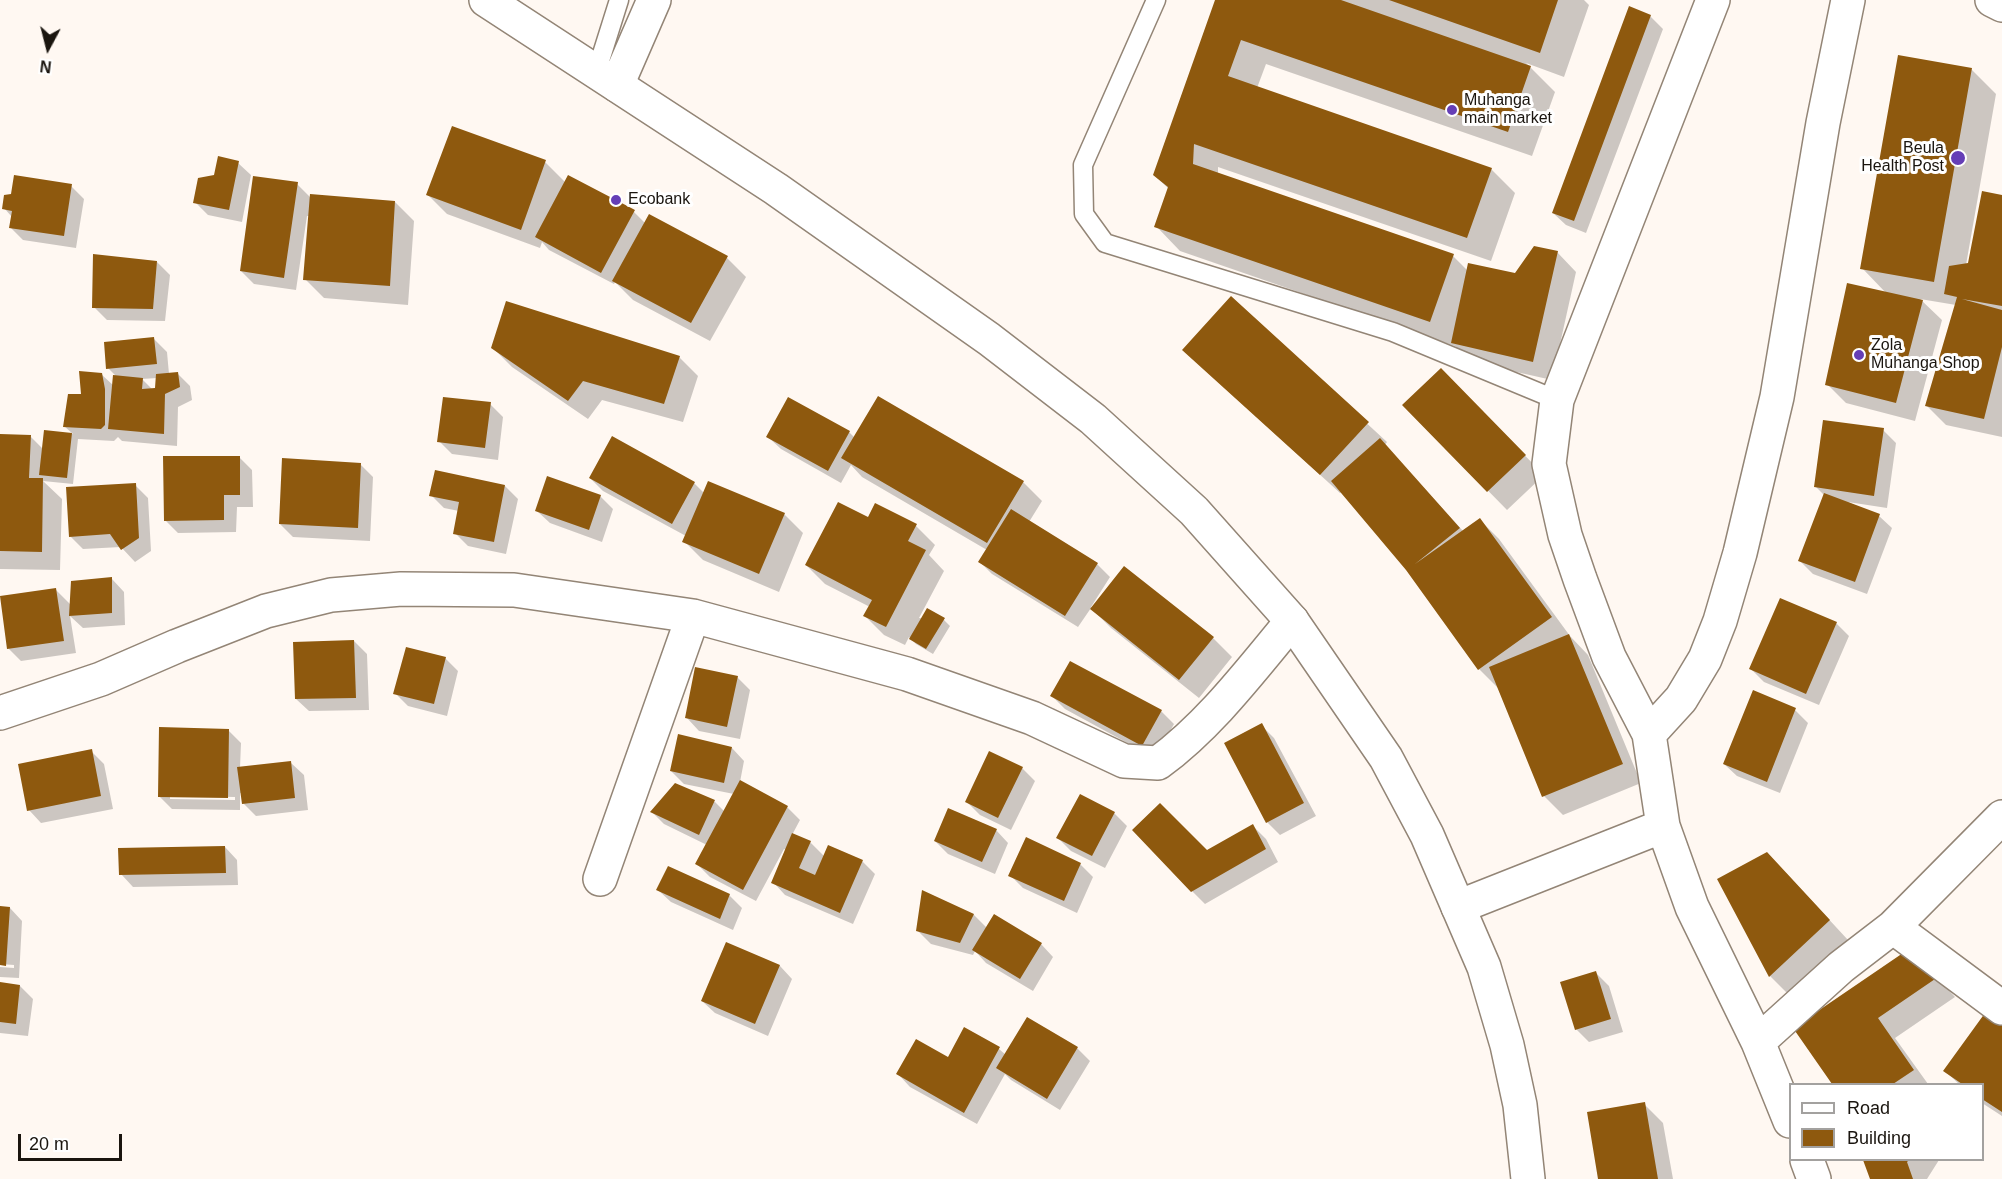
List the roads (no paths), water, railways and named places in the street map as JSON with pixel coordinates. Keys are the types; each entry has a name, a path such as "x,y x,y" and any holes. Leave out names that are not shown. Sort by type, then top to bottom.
{"main road":[{"path":"486,0 776,189 989,339 1093,419 1194,511 1292,621 1386,758 1427,835 1484,968 1507,1045 1520,1105 1528,1179"},
{"path":"607,78 654,0"},
{"path":"1713,0 1557,400 1548,464 1565,535 1609,657 1649,734 1663,826 1692,907 1758,1042 1789,1115"},
{"path":"1649,734 1681,699 1705,659 1720,621 1740,553 1777,397 1823,123 1848,0"},
{"path":"1992,0 2002,4"},
{"path":"0,712 101,679 266,610 331,596 400,589 514,590 693,616 907,674 1032,718 1124,761 1158,763 1183,744 1249,673 1292,621"},
{"path":"600,879 693,616"},
{"path":"1758,1042 1842,967 1893,927 2002,817"},
{"path":"1458,907 1663,826"},
{"path":"1893,927 2002,1008"},
{"path":"1807,1161 1814,1179"}],"lane":[{"path":"607,78 619,0"},
{"path":"1156,0 1083,165 1084,214 1106,243 1393,332 1557,400"}],"place":[{"name":"Muhanga main market","path":"1452,110"},
{"name":"Beula Health Post","path":"1958,158"},
{"name":"Ecobank","path":"616,200"},
{"name":"Zola Muhanga Shop","path":"1859,355"}]}
